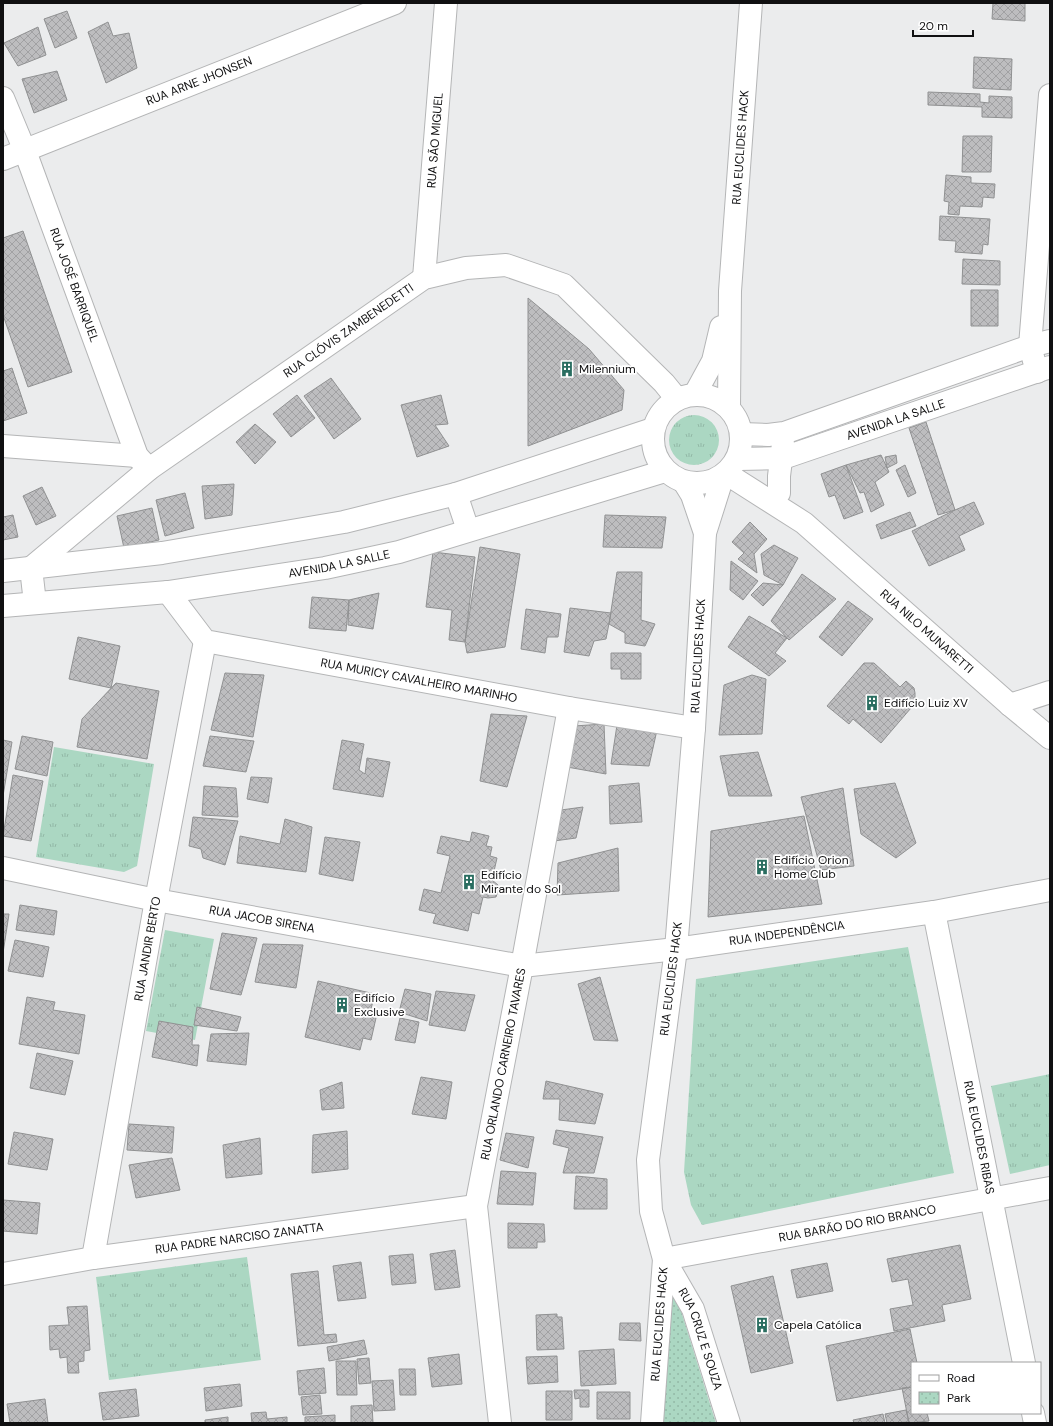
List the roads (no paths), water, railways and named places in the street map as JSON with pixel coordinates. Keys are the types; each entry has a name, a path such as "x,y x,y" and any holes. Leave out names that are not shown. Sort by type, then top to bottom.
{"street":[{"name":"RUA ARNE JHONSEN","path":"3,159 395,3"},
{"name":"RUA SÃO MIGUEL","path":"424,278 446,3"},
{"name":"RUA EUCLIDES HACK","path":"729,408 730,291 751,3"},
{"path":"1043,369 1040,344 1050,96"},
{"name":"RUA JOSÉ BARRIQUEL","path":"3,98 25,151 143,462"},
{"name":"RUA CLÓVIS ZAMBENEDETTI","path":"31,568 143,462 424,278 466,268 506,265 564,285 664,383 686,397"},
{"name":"RUA EUCLIDES HACK","path":"686,397 713,361 730,291"},
{"name":"AVENIDA LA SALLE","path":"741,434 768,435 784,433 1040,344"},
{"name":"AVENIDA LA SALLE","path":"731,468 782,458 1043,369"},
{"path":"686,397 714,397 729,408 738,420 741,434 740,448 731,468 707,483 684,482 665,471 653,452 653,429 660,413 686,397"},
{"path":"3,571 162,553 344,522 456,494 653,429"},
{"path":"779,493 779,476 784,433"},
{"path":"3,446 143,462"},
{"name":"RUA EUCLIDES HACK","path":"652,1423 664,1259 651,1212 648,1160 676,949 694,728 704,533 731,468"},
{"name":"RUA NILO MUNARETTI","path":"731,468 779,493 804,523"},
{"name":"RUA NILO MUNARETTI","path":"731,468 804,523 1010,705 1050,738"},
{"name":"AVENIDA LA SALLE","path":"3,606 168,592 325,568 399,552 665,471"},
{"name":"RUA EUCLIDES HACK","path":"684,482 692,495 704,533"},
{"path":"456,494 468,530"},
{"path":"31,568 35,603"},
{"path":"168,592 204,640"},
{"name":"RUA MURICY CAVALHEIRO MARINHO","path":"204,640 569,708 694,728"},
{"name":"RUA JANDIR BERTO","path":"93,1258 156,900 204,640"},
{"path":"1010,705 1050,692"},
{"name":"RUA ORLANDO CARNEIRO TAVARES","path":"500,1423 476,1206 569,708"},
{"name":"RUA JACOB SIRENA","path":"3,868 156,900 522,966"},
{"name":"RUA INDEPENDÊNCIA","path":"522,966 676,949 934,912 1050,890"},
{"name":"RUA EUCLIDES RIBAS","path":"934,912 1024,1362"},
{"name":"RUA BARÃO DO RIO BRANCO","path":"664,1259 1050,1188"},
{"name":"RUA PADRE NARCISO ZANATTA","path":"3,1274 93,1258 476,1206"},
{"name":"RUA CRUZ E SOUZA","path":"664,1259 693,1309 729,1423"}],"place":[{"name":"Milennium","path":"567,369"},
{"name":"Edifício Luiz XV","path":"872,703"},
{"name":"Edifício Orion Home Club","path":"762,867"},
{"name":"Edifício Mirante do Sol","path":"469,882"},
{"name":"Edifício Exclusive","path":"342,1005"},
{"name":"Capela Católica","path":"762,1325"}]}
